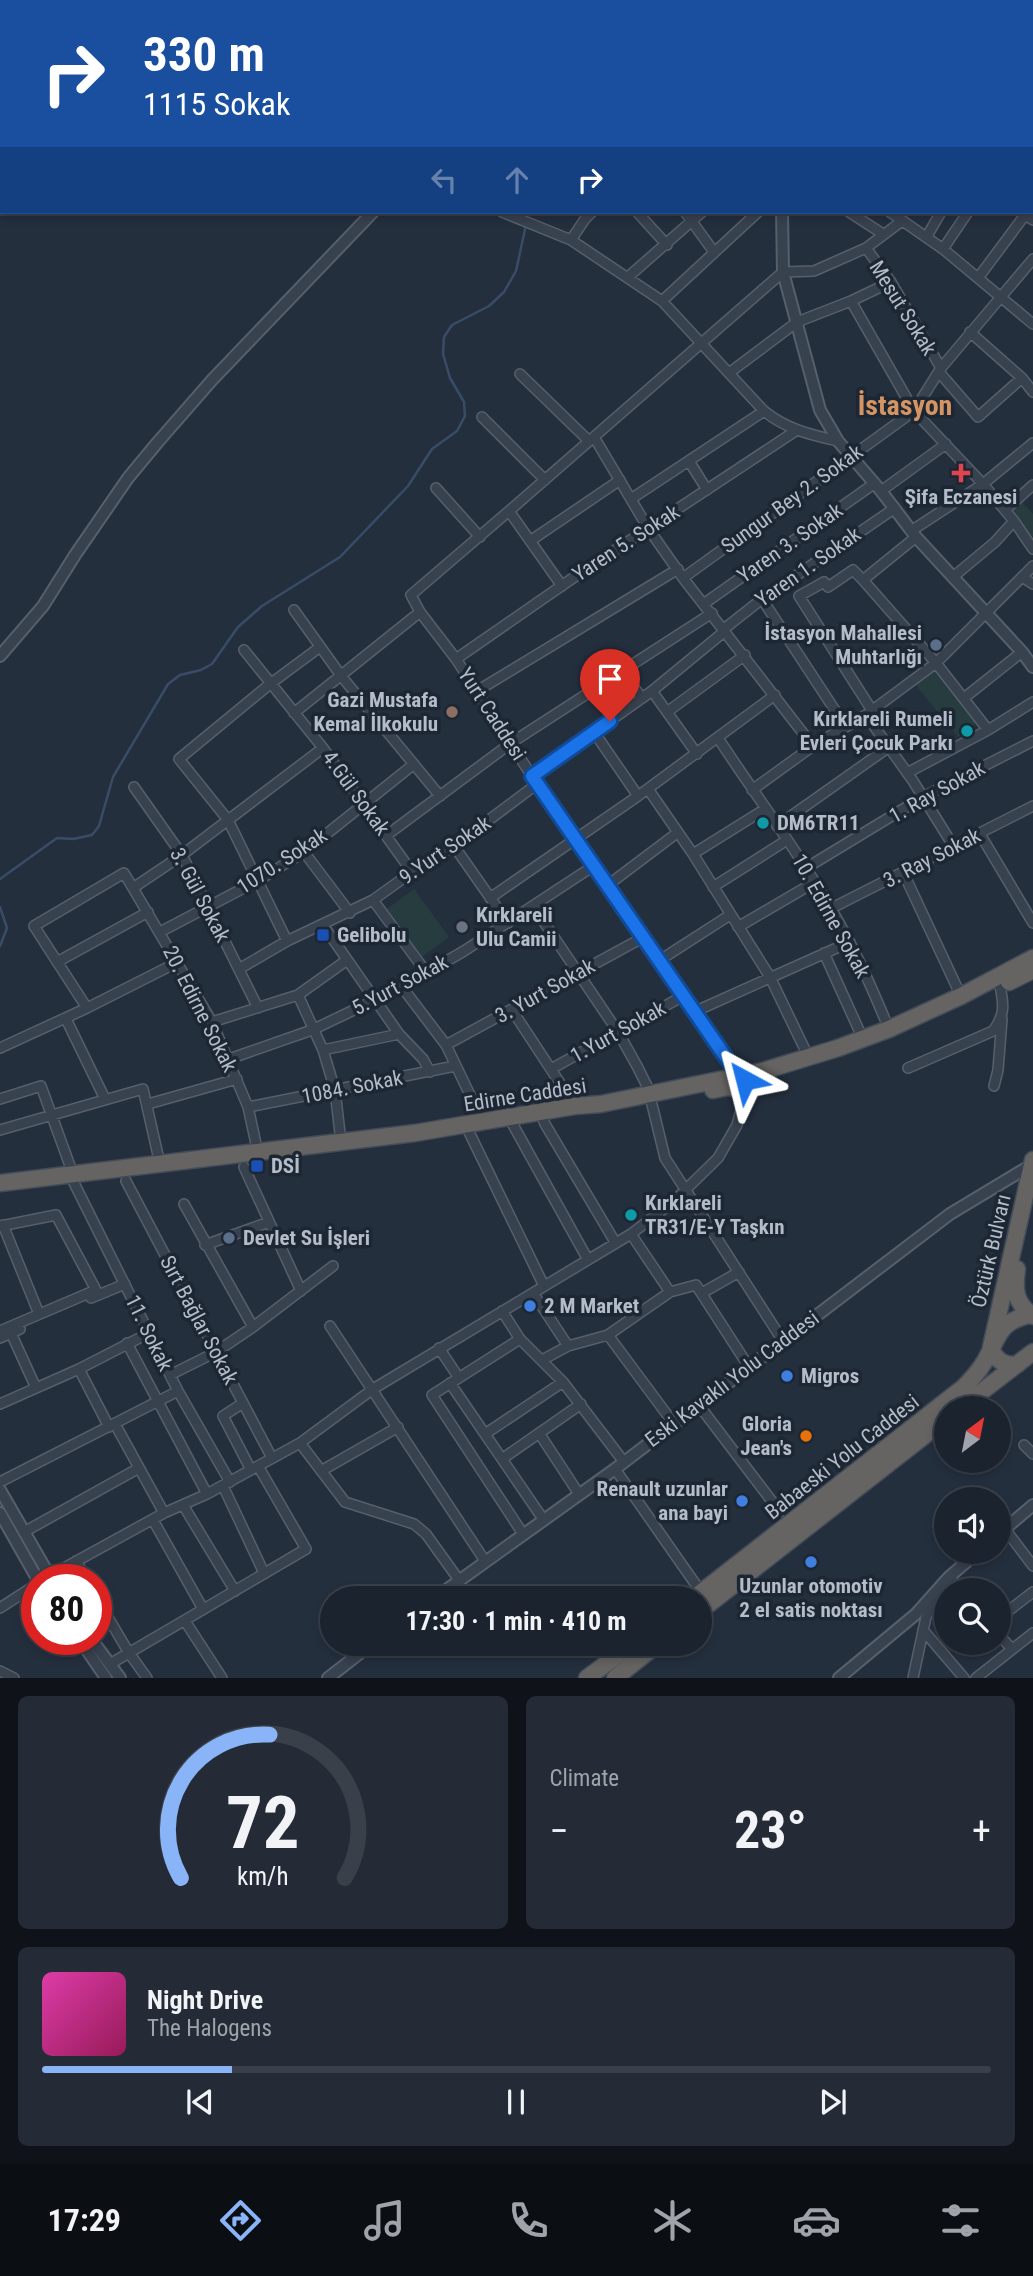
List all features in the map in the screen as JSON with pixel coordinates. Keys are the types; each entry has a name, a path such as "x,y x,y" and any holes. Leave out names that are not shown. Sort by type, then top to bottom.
{"highway":[{"name":"Edirne Caddesi","path":"739,1082 889,1030 1033,958"},
{"name":"Edirne Caddesi","path":"0,1191 160,1164 542,1115 739,1082 860,1048 1033,970"},
{"name":"Edirne Caddesi","path":"0,1183 228,1164 468,1130 512,1123 575,1106 650,1097"},
{"name":"Öztürk Bulvarı","path":"991,1347 1033,1163"},
{"name":"Öztürk Bulvarı","path":"1032,1314 1017,1298 1015,1286 1033,1202"},
{"name":"Babaeski Yolu Caddesi","path":"710,1586 964,1387 979,1371 998,1332 1008,1322 1032,1314"},
{"path":"991,1347 994,1355 1002,1362 1018,1364"},
{"path":"976,1396 1033,1352"},
{"name":"Babaeski Yolu Caddesi","path":"712,1602 934,1428"},
{"path":"587,1678 617,1656"},
{"path":"615,1678 643,1656"}],"street":[{"path":"0,656 43,606 128,478 157,443 212,380 371,214"},
{"path":"507,214 571,240 662,301 764,411 781,424 838,441"},
{"path":"571,240 590,214"},
{"path":"638,214 667,245"},
{"path":"687,214 715,252"},
{"path":"628,277 700,214"},
{"path":"662,301 756,214"},
{"path":"782,214 783,272 820,410 838,441 914,534 1033,667"},
{"path":"852,214 883,234"},
{"path":"894,214 927,236 1033,324"},
{"path":"927,236 940,214"},
{"path":"943,249 967,214"},
{"path":"978,278 1025,215 1033,220"},
{"path":"436,488 480,537 783,272 814,271 866,248 902,221"},
{"name":"Mesut Sokak","path":"866,248 891,282 940,370 978,417 1022,378"},
{"name":"Sungur Bey 2. Sokak","path":"477,691 681,573 914,411 940,370 1033,259"},
{"path":"729,373 797,321 851,301 891,282"},
{"path":"851,301 914,411 983,484 1033,549"},
{"path":"970,332 1022,378 1033,392"},
{"path":"520,374 592,439 648,528 813,746"},
{"path":"631,499 764,411"},
{"path":"482,417 545,480"},
{"name":"Yaren 5. Sokak","path":"456,659 797,430"},
{"path":"863,579 914,534 983,484 1033,443"},
{"name":"Yaren 3. Sokak","path":"705,603 946,444"},
{"path":"688,461 707,490"},
{"path":"530,541 620,480"},
{"path":"1005,510 1033,485"},
{"name":"Yaren 1. Sokak","path":"642,698 762,599 895,508"},
{"path":"509,511 562,586"},
{"path":"953,577 995,542 1014,521"},
{"name":"Yurt Caddesi","path":"480,537 411,595 535,780 696,1011 739,1082"},
{"path":"752,790 813,746 870,712 936,663 1033,566"},
{"path":"954,847 889,747 799,596 824,582 828,587 853,570 936,663 988,730"},
{"path":"1022,577 1033,584"},
{"path":"762,599 846,727"},
{"path":"293,610 342,677 440,796"},
{"path":"294,713 420,612"},
{"path":"387,835 511,743 712,613"},
{"path":"288,941 228,820 179,759 270,684 320,647"},
{"name":"4.Gül Sokak","path":"244,650 323,748 412,872"},
{"path":"964,698 1022,652"},
{"path":"667,712 745,655"},
{"path":"622,672 642,698"},
{"path":"652,691 697,754"},
{"path":"490,898 648,789 775,695"},
{"name":"9.Yurt Sokak","path":"239,968 373,900 454,846 594,732 642,698"},
{"path":"907,773 988,730 1033,702"},
{"path":"594,732 638,796"},
{"name":"10. Edirne Sokak","path":"718,738 831,909 850,942 889,1030"},
{"name":"1. Ray Sokak","path":"806,868 922,797 1033,741"},
{"path":"777,826 889,747"},
{"path":"133,888 182,855 323,748"},
{"name":"1070. Sokak","path":"160,932 259,880 304,852 414,764"},
{"name":"3. Gül Sokak","path":"134,787 182,855 258,1007"},
{"path":"648,789 693,854 770,977 809,1058"},
{"name":"3. Ray Sokak","path":"831,909 1033,806"},
{"path":"693,854 765,809"},
{"path":"608,885 677,833"},
{"path":"980,834 1033,923"},
{"path":"713,887 787,840"},
{"path":"454,846 508,923"},
{"path":"304,852 350,913"},
{"name":"5.Yurt Sokak","path":"229,1059 312,1030 376,1001 508,923 595,865"},
{"path":"903,872 961,996"},
{"name":"20. Edirne Sokak","path":"57,962 34,926 124,873 212,1022 248,1107 258,1153"},
{"path":"738,927 815,882"},
{"path":"373,900 426,972"},
{"path":"533,906 618,1032 650,1097 665,1158 783,1341"},
{"path":"87,1008 57,962 148,912"},
{"path":"660,960 730,915"},
{"path":"323,925 399,1034 423,1059 430,1072"},
{"name":"3. Yurt Sokak","path":"446,1045 644,937"},
{"path":"696,1011 850,942"},
{"path":"824,953 863,1039"},
{"path":"212,1022 298,995 347,960"},
{"path":"0,1048 66,1019 178,962"},
{"path":"994,1086 1004,1010 1000,986"},
{"path":"402,987 446,1045 483,1122"},
{"path":"298,995 323,1050 334,1090 341,1142"},
{"name":"1.Yurt Sokak","path":"551,1069 685,995"},
{"path":"512,1010 575,1106"},
{"path":"66,1019 105,1099"},
{"path":"908,1068 993,1031 1002,1020"},
{"path":"323,1050 399,1034"},
{"name":"1084. Sokak","path":"248,1107 455,1066"},
{"path":"148,1104 237,1079"},
{"path":"72,1564 300,1443 373,1389 631,1234 685,1191 730,1142 740,1115 739,1082"},
{"name":"11. Sokak","path":"0,1099 41,1086 73,1178 226,1484 264,1573"},
{"path":"0,1130 143,1089 160,1164"},
{"path":"542,1115 615,1242"},
{"path":"512,1123 587,1258"},
{"path":"468,1130 544,1286"},
{"name":"Eski Kavaklı Yolu Caddesi","path":"451,1586 674,1424 950,1214 1033,1163"},
{"path":"244,1167 301,1291"},
{"name":"Sırt Bağlar Sokak","path":"126,1181 272,1458"},
{"path":"184,1204 253,1327"},
{"path":"0,1331 40,1314 96,1290 56,1214 1,1226 40,1314"},
{"path":"205,1245 268,1222"},
{"path":"631,1234 670,1292"},
{"path":"170,1375 216,1352 333,1266"},
{"path":"702,1293 739,1272"},
{"path":"0,1338 125,1284"},
{"path":"541,1360 568,1346 608,1335 670,1292 696,1285 749,1367"},
{"path":"533,1293 568,1346"},
{"path":"502,1311 520,1339 581,1404 693,1586"},
{"path":"330,1326 485,1561"},
{"path":"11,1333 36,1388"},
{"path":"0,1404 79,1369 149,1333"},
{"path":"608,1335 674,1424"},
{"path":"520,1339 432,1395 523,1534"},
{"path":"127,1343 207,1494"},
{"path":"439,1348 459,1378"},
{"path":"79,1369 164,1513"},
{"path":"485,1434 563,1382"},
{"path":"450,1383 543,1519"},
{"path":"0,1482 178,1391"},
{"path":"110,1664 306,1549 223,1416 243,1403"},
{"path":"502,1459 581,1404"},
{"path":"698,1404 779,1512"},
{"path":"321,1471 398,1427"},
{"path":"539,1433 579,1494"},
{"path":"300,1443 345,1502 414,1524 426,1534 459,1580"},
{"path":"1024,1445 1033,1454"},
{"path":"24,1532 139,1468"},
{"path":"0,1490 24,1532 37,1564"},
{"path":"183,1505 235,1591"},
{"path":"1011,1524 1033,1505"},
{"path":"0,1513 33,1564"},
{"path":"153,1520 203,1609"},
{"path":"1011,1542 1033,1566"},
{"path":"839,1678 916,1614 948,1577 964,1564"},
{"path":"913,1678 926,1617 948,1577"},
{"path":"1011,1609 1033,1592"},
{"path":"0,1608 21,1595"},
{"path":"185,1620 222,1678"},
{"path":"112,1625 147,1678"},
{"path":"923,1630 964,1678"},
{"path":"976,1678 1033,1633"},
{"path":"90,1655 106,1678"},
{"path":"103,1655 120,1678"},
{"path":"328,1678 356,1656"},
{"path":"0,1671 13,1678"}],"green space":[{"path":"1021,501 1033,514 1033,537 1010,512"},
{"path":"935,669 978,722 958,737 915,684"},
{"path":"414,889 449,937 422,957 387,909"}],"waterway":[{"path":"0,879 57,838 73,839 92,835 99,826 113,777 168,684 180,675 212,664 238,627 262,606 340,557 408,486 432,449 457,431 465,416 464,402 450,378 443,354 444,337 452,325 489,306 504,292 516,271 526,225"},
{"path":"0,907 7,928 0,946"}],"place":[{"name":"Şifa Eczanesi","path":"961,473"},
{"name":"İstasyon Mahallesi Muhtarlığı","path":"936,645"},
{"name":"Gazi Mustafa Kemal İlkokulu","path":"452,712"},
{"name":"Kırklareli Rumeli Evleri Çocuk Parkı","path":"967,731"},
{"name":"DM6TR11","path":"763,823"},
{"name":"Kırklareli Ulu Camii","path":"462,927"},
{"name":"Gelibolu","path":"323,935"},
{"name":"DSİ","path":"257,1166"},
{"name":"Kırklareli TR31/E-Y Taşkın","path":"631,1215"},
{"name":"Devlet Su İşleri","path":"229,1238"},
{"name":"2 M Market","path":"530,1306"},
{"name":"Migros","path":"787,1376"},
{"name":"Gloria Jean's","path":"806,1436"},
{"name":"Renault uzunlar ana bayi","path":"742,1501"},
{"name":"Uzunlar otomotiv 2 el satis noktası","path":"811,1562"}],"district":[{"name":"İstasyon","path":"905,405"}],"route":[{"path":"610,721 532,776 738,1075 745,1080"}]}
